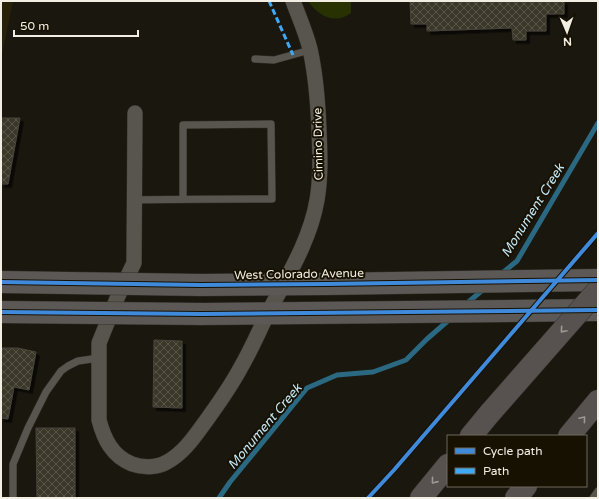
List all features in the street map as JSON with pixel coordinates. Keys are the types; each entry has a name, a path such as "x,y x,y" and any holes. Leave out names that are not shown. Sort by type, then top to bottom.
{"highway":[{"path":"472,435 596,283"},
{"path":"569,435 598,401"},
{"path":"421,498 447,466"},
{"path":"516,498 525,487"}],"main road":[{"name":"West Colorado Avenue","path":"1,282 201,285 596,283"},
{"path":"1,312 268,314 598,310"}],"street":[{"name":"Cimino Drive","path":"99,358 99,420 102,430 112,450 130,463 140,466 158,465 167,462 176,456 190,442 222,400 241,367 296,261 311,225 317,201 320,165 318,108 313,66 306,33 292,1"},
{"path":"99,358 99,343 118,296 134,263 135,113"}],"lane":[{"path":"255,60 274,60 310,50"},
{"path":"134,200 272,199 272,124 183,125 183,199"},
{"path":"13,498 13,464 28,428 46,392 61,372 68,366 78,361 99,358"},
{"path":"593,498 598,491"}],"shaded area":[{"path":"1,1 13,1 1,59"}],"green space":[{"path":"308,1 351,1 351,13 345,17 339,18 327,17 317,11"}],"building":[{"path":"410,1 564,1 564,14 546,14 546,31 526,31 526,40 513,40 512,28 427,31 427,24 411,24"},
{"path":"1,118 20,118 8,184 1,184"},
{"path":"154,340 182,341 182,408 153,407"},
{"path":"1,348 18,348 36,352 29,390 14,387 8,419 1,418"},
{"path":"36,428 75,428 75,498 37,498"}],"waterway":[{"name":"Monument Creek","path":"501,274 517,261 598,123"},
{"name":"Monument Creek","path":"466,304 485,288"},
{"name":"Monument Creek","path":"219,498 230,482 307,388 337,375 373,372 406,360 450,319"}],"marked path":[{"path":"269,1 293,55"}],"cycle path":[{"path":"368,498 394,470 598,233"},
{"path":"1,282 201,285 598,280"},
{"path":"1,312 202,314 598,310"}]}
